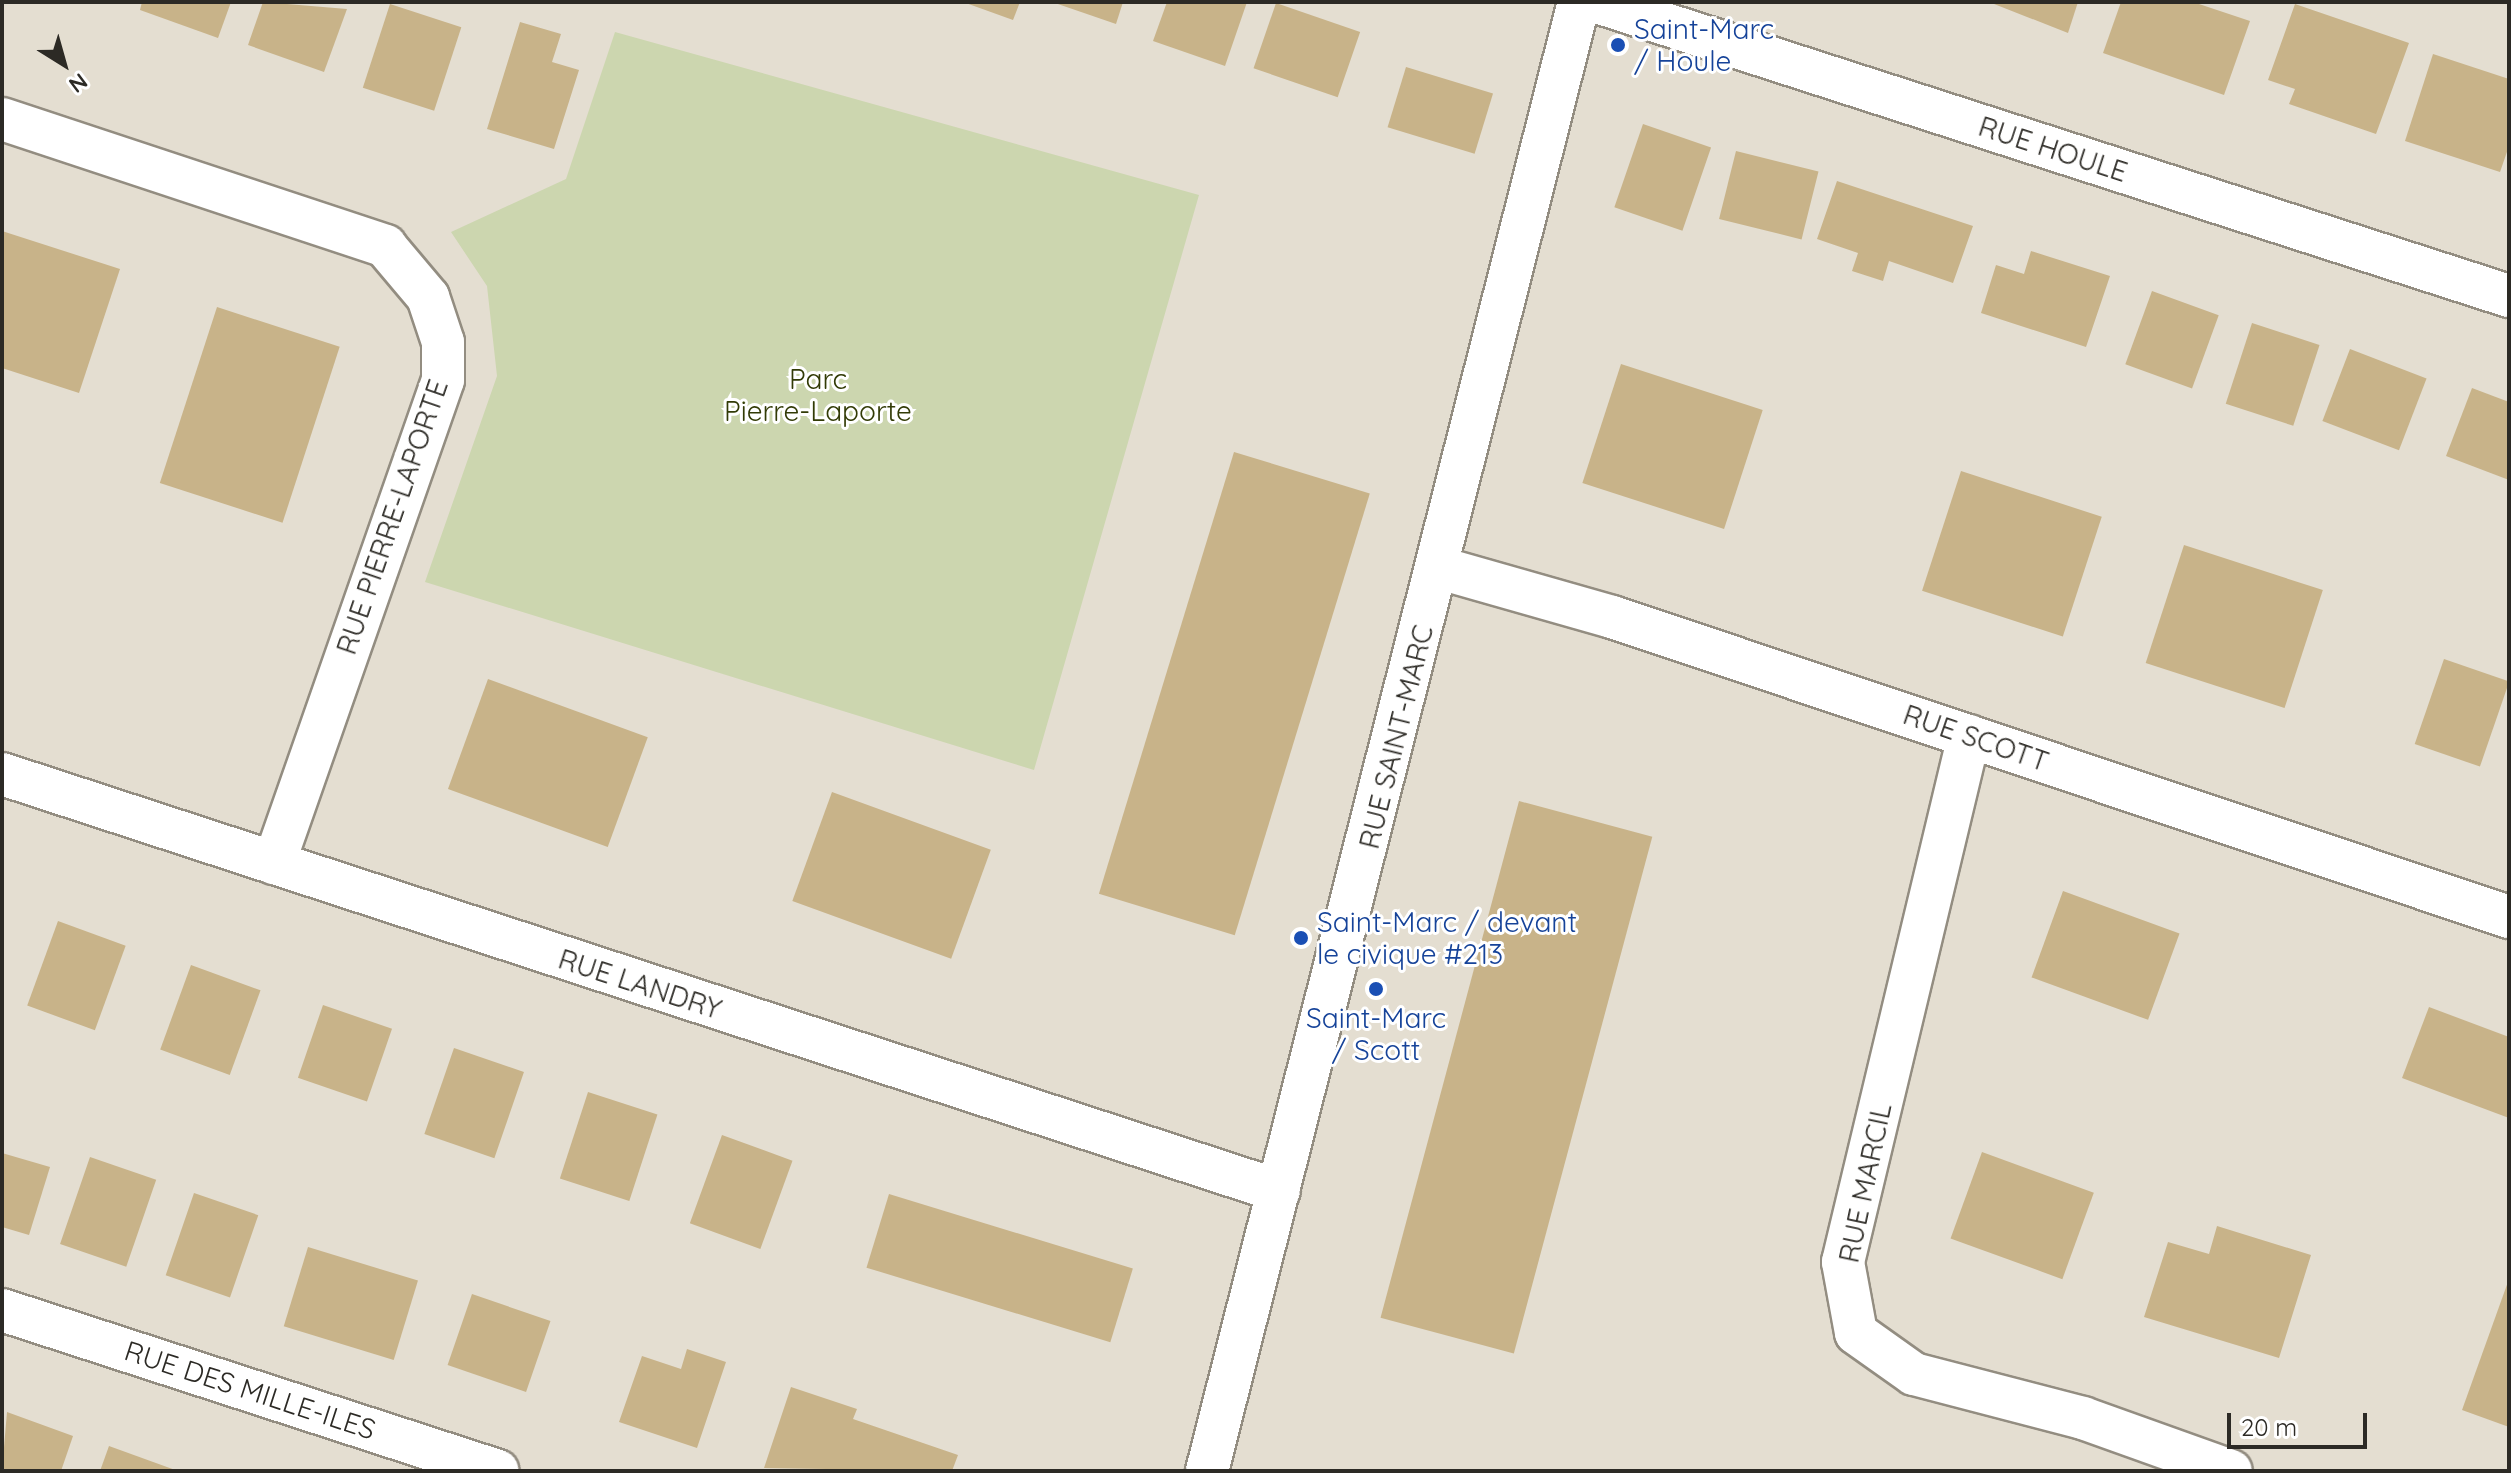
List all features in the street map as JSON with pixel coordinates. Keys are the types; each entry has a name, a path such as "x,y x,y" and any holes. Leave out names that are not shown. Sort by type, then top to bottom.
{"street":[{"name":"RUE SAINT-MARC","path":"1207,1471 1440,568 1579,2"},
{"name":"RUE HOULE","path":"1597,2 2509,296"},
{"name":"RUE PIERRE-LAPORTE","path":"2,119 385,246 428,297 443,342 443,380 274,863"},
{"name":"RUE SCOTT","path":"1440,568 1969,736 2509,917"},
{"name":"RUE MARCIL","path":"1969,736 1843,1262 1856,1333 1914,1374 2083,1418 2231,1471"},
{"name":"RUE LANDRY","path":"2,774 1279,1191"},
{"name":"RUE DES MILLE-ILES","path":"2,1310 498,1471"}],"green space":[{"name":"Parc Pierre-Laporte","path":"615,32 1199,195 1034,770 425,582 497,376 487,286 451,232 566,179"}],"building":[{"path":"142,2 231,2 218,38 140,10"},
{"path":"263,2 347,9 324,72 248,45"},
{"path":"963,2 1020,2 1013,20"},
{"path":"1052,2 1123,2 1116,24"},
{"path":"1167,2 1247,2 1225,66 1153,41"},
{"path":"1989,2 2078,2 2068,33"},
{"path":"2121,2 2193,2 2250,21 2224,95 2103,53"},
{"path":"1276,3 1360,32 1338,97 1254,68"},
{"path":"390,4 461,27 434,111 363,88"},
{"path":"2295,4 2409,43 2376,134 2289,104 2295,89 2268,80"},
{"path":"520,22 561,34 552,62 579,70 554,149 487,129"},
{"path":"2433,54 2509,79 2509,146 2500,172 2405,141"},
{"path":"1406,67 1493,94 1475,154 1388,127"},
{"path":"1643,124 1711,147 1682,231 1614,207"},
{"path":"1736,151 1818,172 1802,239 1719,219"},
{"path":"1837,181 1973,226 1953,283 1889,261 1883,281 1852,271 1858,253 1817,239"},
{"path":"2,231 120,269 79,393 2,368"},
{"path":"2031,251 2110,276 2086,347 1981,313 1996,265 2024,274"},
{"path":"2152,291 2219,315 2192,389 2125,364"},
{"path":"217,307 340,347 283,523 160,483"},
{"path":"2252,323 2320,345 2293,426 2226,404"},
{"path":"2350,349 2427,378 2399,450 2322,421"},
{"path":"1621,364 1763,410 1724,529 1582,483"},
{"path":"2472,388 2509,402 2509,480 2446,456"},
{"path":"1234,452 1370,494 1235,935 1099,894"},
{"path":"1961,471 2102,517 2063,637 1922,591"},
{"path":"2184,545 2323,590 2285,708 2146,663"},
{"path":"2444,659 2509,681 2480,767 2415,744"},
{"path":"488,679 648,737 608,847 448,789"},
{"path":"832,792 991,850 951,959 792,901"},
{"path":"1519,801 1652,837 1514,1353 1381,1318"},
{"path":"2063,891 2180,933 2148,1020 2032,977"},
{"path":"58,921 126,946 95,1030 27,1006"},
{"path":"191,965 261,990 230,1075 160,1050"},
{"path":"323,1005 392,1029 367,1102 298,1078"},
{"path":"2429,1007 2509,1037 2509,1118 2402,1078"},
{"path":"454,1048 524,1072 494,1158 424,1134"},
{"path":"588,1092 657,1115 629,1201 560,1179"},
{"path":"722,1135 792,1161 760,1249 690,1223"},
{"path":"1982,1152 2094,1193 2062,1279 1951,1238"},
{"path":"2,1153 50,1167 29,1235 2,1227"},
{"path":"90,1157 156,1180 126,1267 60,1244"},
{"path":"194,1193 258,1215 230,1297 166,1275"},
{"path":"889,1194 1133,1269 1110,1342 866,1268"},
{"path":"2217,1226 2311,1255 2279,1358 2144,1317 2168,1242 2209,1254"},
{"path":"308,1247 418,1281 394,1360 284,1326"},
{"path":"2509,1279 2509,1427 2462,1410"},
{"path":"472,1294 550,1321 526,1392 448,1365"},
{"path":"687,1349 726,1362 697,1448 619,1422 642,1356 681,1369"},
{"path":"791,1387 857,1409 853,1419 958,1455 952,1471 764,1468"},
{"path":"7,1412 73,1436 61,1471 2,1471"},
{"path":"109,1446 178,1471 100,1471"}],"place":[{"name":"Saint-Marc / Houle","path":"1618,45"},
{"name":"Saint-Marc / devant le civique #213","path":"1301,938"},
{"name":"Saint-Marc / Scott","path":"1376,989"}]}
